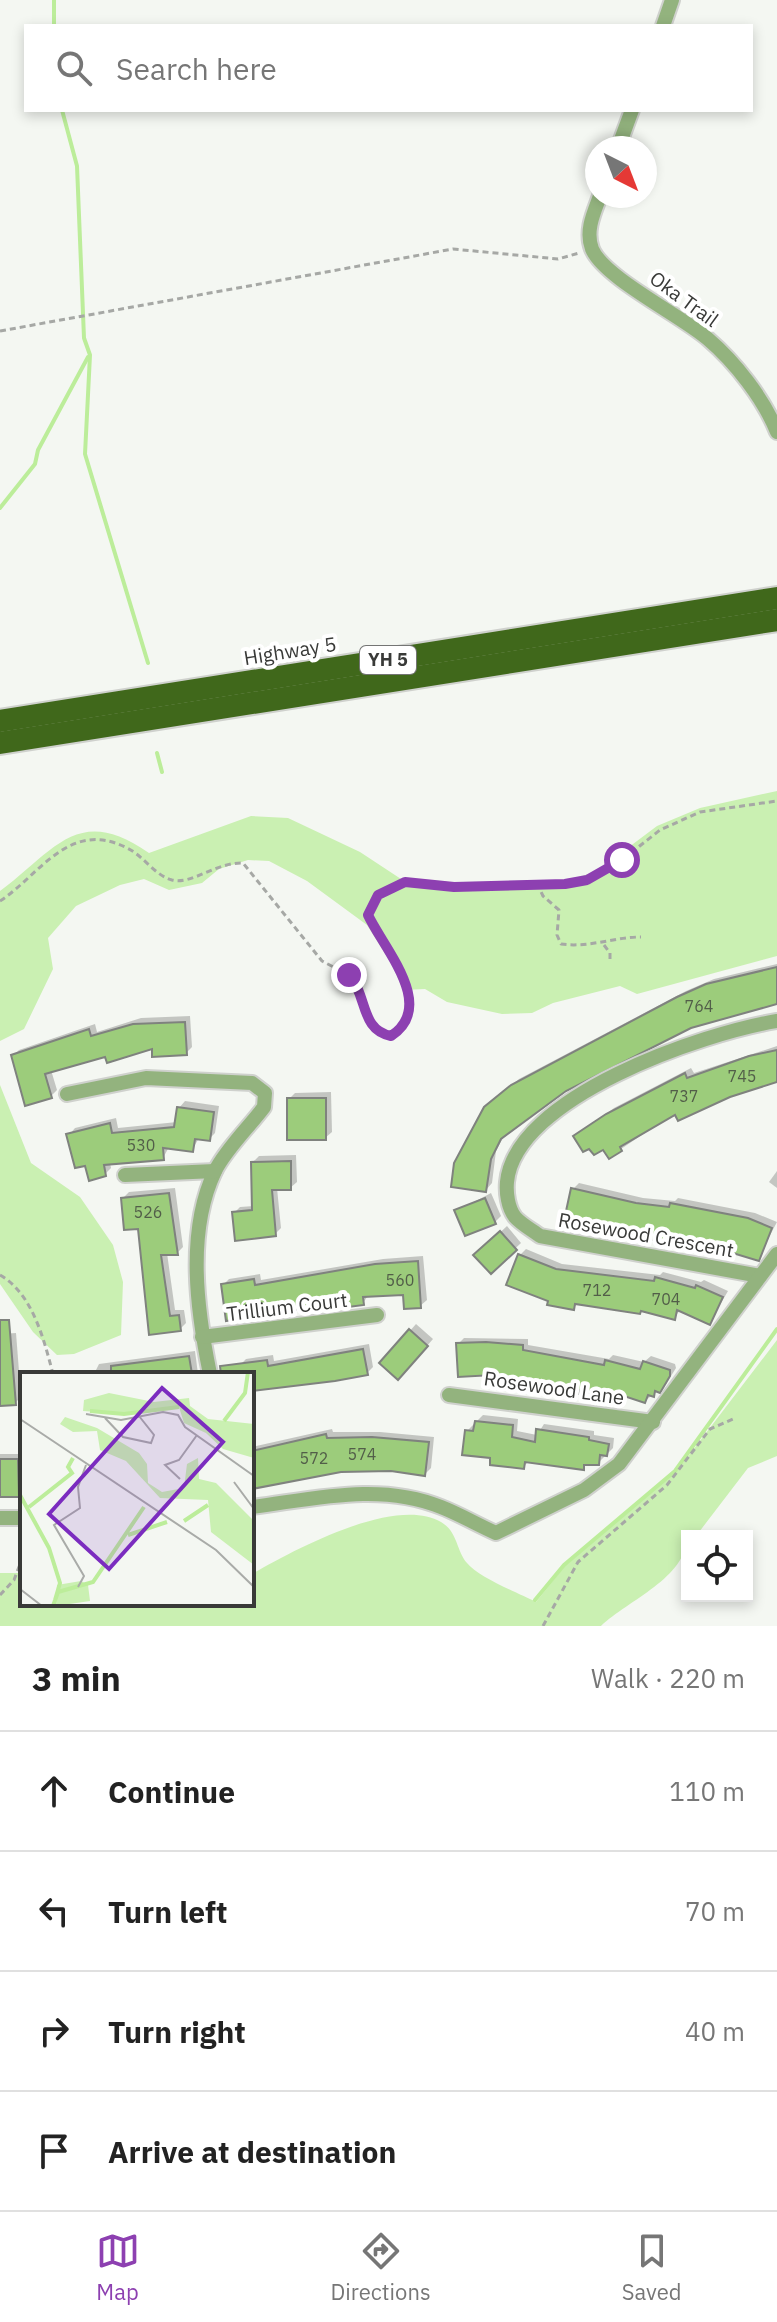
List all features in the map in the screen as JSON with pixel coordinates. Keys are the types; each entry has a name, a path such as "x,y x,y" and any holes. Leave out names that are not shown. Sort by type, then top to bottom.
{"highway":[{"name":"Highway 5","path":"0,721 777,598"},
{"name":"YH 5","path":"0,743 777,620"}],"street":[{"path":"664,24 672,0"},
{"path":"622,136 631,112"},
{"path":"592,250 590,225 596,208"},
{"name":"Oka Trail","path":"592,250 608,269 708,339 746,380 777,432"},
{"name":"Rosewood Crescent","path":"760,1276 540,1236 515,1217 506,1193 508,1164 522,1140 562,1107 646,1059 739,1027 777,1021"},
{"path":"67,1094 146,1078 252,1083 265,1093 264,1107 215,1171 200,1223 197,1288 210,1372"},
{"path":"125,1175 215,1171"},
{"path":"254,1507 364,1493 402,1496 439,1506 496,1533 584,1490 619,1464 777,1254"},
{"name":"Trillium Court","path":"202,1337 377,1315"},
{"name":"Rosewood Lane","path":"449,1395 653,1422"}],"path":[{"path":"0,331 453,249 558,259 592,250"},
{"path":"0,901 18,890 50,856 98,840 129,849 161,876 175,882 194,878 227,862 243,863 322,961 349,975 360,987 369,1024 377,1033 391,1036 402,1028 410,1013 408,991 368,915 378,895 405,882 454,887 587,880 622,860 660,830 700,812 777,801"},
{"path":"537,883 543,896 559,910 557,935 561,944 604,945 616,939 641,937"},
{"path":"604,945 610,953 610,961"},
{"path":"0,1275 21,1297 39,1326 52,1372"},
{"path":"543,1626 578,1562 667,1485 710,1429 733,1419"},
{"path":"0,1595 14,1580 20,1564"}],"green space":[{"path":"777,791 777,956 637,994 620,986 553,1003 532,1013 502,1014 447,1002 425,989 403,990 393,966 367,925 307,881 269,861 248,860 219,869 202,883 169,890 144,879 120,885 76,906 48,938 53,969 24,1029 0,1041 0,891 53,848 85,832 104,832 149,853 251,816 288,818 360,852 401,879 460,883 570,880 597,871 657,826 700,808"},
{"path":"0,1085 31,1163 80,1197 113,1245 123,1282 121,1335 74,1354 57,1355 33,1332 0,1284"},
{"path":"777,1340 777,1456 748,1468 701,1530 681,1530 681,1557 667,1576 601,1626 0,1626 0,1573 20,1573 20,1606 254,1606 254,1573 345,1529 398,1515 421,1515 441,1522 451,1531 463,1558 472,1568 536,1602 565,1566 677,1471"}],"building":[{"path":"777,967 777,1004 691,1028 566,1091 501,1139 491,1159 486,1192 451,1187 454,1163 484,1107 511,1085 706,984"},
{"path":"185,1022 187,1055 152,1057 152,1049 107,1063 105,1057 45,1074 52,1098 25,1106 11,1055 89,1029 91,1036 133,1024"},
{"path":"777,1050 777,1082 730,1097 678,1121 675,1115 620,1147 622,1151 609,1159 603,1150 594,1155 589,1149 583,1152 573,1136 606,1114 685,1073 687,1078 749,1056"},
{"path":"287,1098 326,1098 326,1140 287,1140"},
{"path":"177,1107 214,1112 210,1141 195,1139 193,1152 163,1148 164,1160 104,1165 106,1176 89,1181 85,1166 75,1168 66,1134 110,1123 112,1133 174,1127"},
{"path":"291,1161 291,1190 272,1190 276,1236 235,1241 232,1212 252,1210 251,1162"},
{"path":"571,1188 636,1203 669,1207 670,1203 748,1218 772,1228 759,1261 693,1241 692,1246 563,1225"},
{"path":"169,1193 178,1255 161,1255 170,1316 179,1315 181,1331 149,1335 138,1229 124,1230 121,1198"},
{"path":"485,1198 496,1224 465,1236 454,1210"},
{"path":"500,1231 517,1250 491,1274 473,1255"},
{"path":"518,1254 556,1269 654,1281 655,1277 695,1288 696,1285 723,1297 710,1325 677,1310 675,1320 641,1311 640,1314 575,1304 574,1310 547,1305 548,1301 506,1285"},
{"path":"418,1261 421,1308 404,1309 403,1295 363,1297 364,1305 324,1310 324,1305 226,1321 221,1284 254,1279 255,1285 375,1264"},
{"path":"0,1320 9,1320 16,1405 0,1406"},
{"path":"409,1329 428,1346 398,1380 379,1363"},
{"path":"456,1343 523,1345 523,1350 604,1365 605,1360 640,1369 643,1361 670,1370 670,1376 660,1393 655,1391 654,1397 648,1395 645,1403 612,1392 611,1398 580,1390 579,1394 526,1383 493,1383 493,1375 458,1377"},
{"path":"363,1349 368,1375 254,1391 254,1372 221,1372 220,1366 267,1360 268,1366"},
{"path":"189,1356 192,1372 111,1372 111,1366"},
{"path":"475,1421 513,1425 512,1437 535,1442 536,1429 589,1437 589,1440 609,1444 607,1456 600,1455 599,1465 584,1465 584,1470 525,1462 524,1469 490,1465 490,1458 462,1455 465,1430 473,1431"},
{"path":"326,1434 327,1438 372,1437 429,1442 425,1476 391,1471 341,1472 254,1489 254,1451"},
{"path":"0,1459 18,1459 19,1497 0,1497"}],"waterway":[{"path":"54,0 54,24"},
{"path":"63,112 77,166 84,338 90,355 85,454 148,663"},
{"path":"0,508 35,464 38,450 88,357"},
{"path":"157,753 162,772"},
{"path":"535,1600 564,1565 675,1471 777,1329"}],"route":[{"path":"349,975 360,987 369,1024 377,1033 391,1036 402,1028 410,1013 408,991 368,915 378,895 405,882 454,887 510,883 565,884 587,880 622,860"}]}
